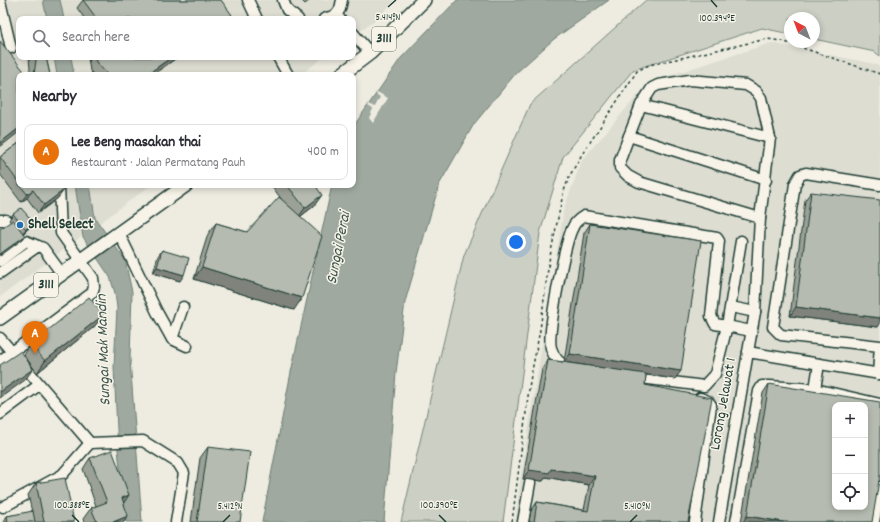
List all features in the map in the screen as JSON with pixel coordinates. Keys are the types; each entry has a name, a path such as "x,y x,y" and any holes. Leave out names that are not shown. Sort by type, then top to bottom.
{"main road":[{"name":"3111","path":"345,72 370,53 424,0"},
{"name":"3111","path":"2,313 62,274 182,188"}],"street":[{"path":"248,0 256,16"},
{"path":"283,0 287,10 294,16"},
{"path":"338,16 342,0"},
{"path":"0,1 11,48"},
{"path":"356,37 370,53"},
{"path":"280,60 286,72"},
{"path":"748,352 755,312 760,218 766,180 770,138 761,98 756,91 746,85 690,80 666,82 652,88 642,105 628,136 620,160 620,168 628,176 638,182 760,218"},
{"path":"642,105 770,138"},
{"path":"628,136 766,180"},
{"path":"879,374 880,346 781,335 773,327 795,184 800,175 806,173 880,185"},
{"path":"0,362 92,294 94,288 93,278 87,256 62,233 59,188"},
{"path":"584,370 563,365 559,362 551,349 550,341 557,292 571,231 578,220 584,216 717,238 719,241 711,316 714,324 751,331"},
{"path":"117,234 172,339 187,346"},
{"path":"2,266 23,241 43,248 62,274"},
{"path":"622,376 704,386 715,374 731,307 741,242"},
{"path":"2,266 38,246"},
{"path":"172,339 183,307"},
{"path":"731,307 755,312"},
{"path":"0,338 90,443 143,441 178,463 184,473 176,522"},
{"name":"Lorong Jelawat 1","path":"719,522 748,352 879,374"},
{"path":"815,389 819,364"},
{"path":"0,414 39,385"},
{"path":"736,522 759,391 762,386 815,389 880,404"},
{"path":"648,389 652,388 675,393"},
{"path":"690,396 705,399 711,405 694,522"},
{"path":"3,507 62,475 90,443"},
{"path":"62,475 66,486"},
{"path":"523,522 530,483"},
{"path":"874,522 880,487"}],"path":[{"path":"512,522 530,381 540,330 549,261 563,194 569,177 581,156 636,71 649,65 767,39 782,41 880,74"}],"shaded area":[{"path":"0,0 396,0 375,20 356,34 356,16 16,16 16,60 320,60 304,72 16,72 16,188 147,188 0,297"},
{"path":"646,0 880,0 880,56 875,52 820,40 820,12 784,12 784,33 762,28 633,70 563,157 540,233 503,522 401,522 464,255 530,104"},
{"path":"771,43 784,46 784,48 796,48 875,64 880,67 880,522 515,522 521,474 564,208 582,160 649,82"}],"water":[{"path":"43,0 60,0 63,16 46,16"},
{"name":"Sungai Perai","path":"457,0 609,0 554,39 516,73 474,124 439,185 405,302 396,373 384,522 262,522 291,372 331,188 356,188 356,123 401,58"},
{"path":"54,60 72,60 74,72 56,72"},
{"path":"75,188 90,188 95,218 125,260 132,292 130,359 142,522 126,522 118,450 114,367 117,308 115,293 110,277 83,237"}],"pier":[{"path":"377,92 388,98 373,123 369,118 373,109 368,106 369,104 375,107 380,97 376,94"}],"building":[{"path":"83,0 221,0 232,15 230,16 95,16"},
{"path":"0,41 25,72 16,72 16,130 0,143"},
{"path":"36,60 47,60 49,72 34,72"},
{"path":"96,60 168,60 150,72 105,72"},
{"path":"16,145 16,179 0,157"},
{"path":"22,188 63,188 64,190 44,205 33,190 27,194"},
{"path":"289,188 317,188 322,195 305,208"},
{"path":"811,192 880,200 880,318 796,307"},
{"path":"279,197 322,236 302,298 202,267 216,223 247,232"},
{"path":"21,208 34,223 26,229 13,214"},
{"path":"13,220 25,236 0,254 0,229"},
{"path":"590,224 701,241 681,371 570,354"},
{"path":"162,250 189,258 184,275 157,267"},
{"path":"89,297 103,315 45,361 31,344"},
{"path":"21,351 33,369 0,392 0,365"},
{"path":"548,360 646,374 645,385 712,398 688,522 534,522 537,502 588,511 595,476 551,469 549,473 529,470"},
{"path":"769,384 880,402 880,475 872,522 784,522 747,516"},
{"path":"208,447 250,452 240,522 197,522"},
{"path":"112,450 129,495 122,498 128,516 113,522 97,522 91,508 107,502 90,458"},
{"path":"65,478 74,522 44,522 36,483"},
{"path":"33,511 35,522 8,522 7,516"}],"place":[{"name":"Shell Select","path":"20,225"},
{"name":"Lee Beng masakan thai","path":"35,354"}],"water label":[{"name":"Sungai Mak Mandin","path":"104,350"}]}
